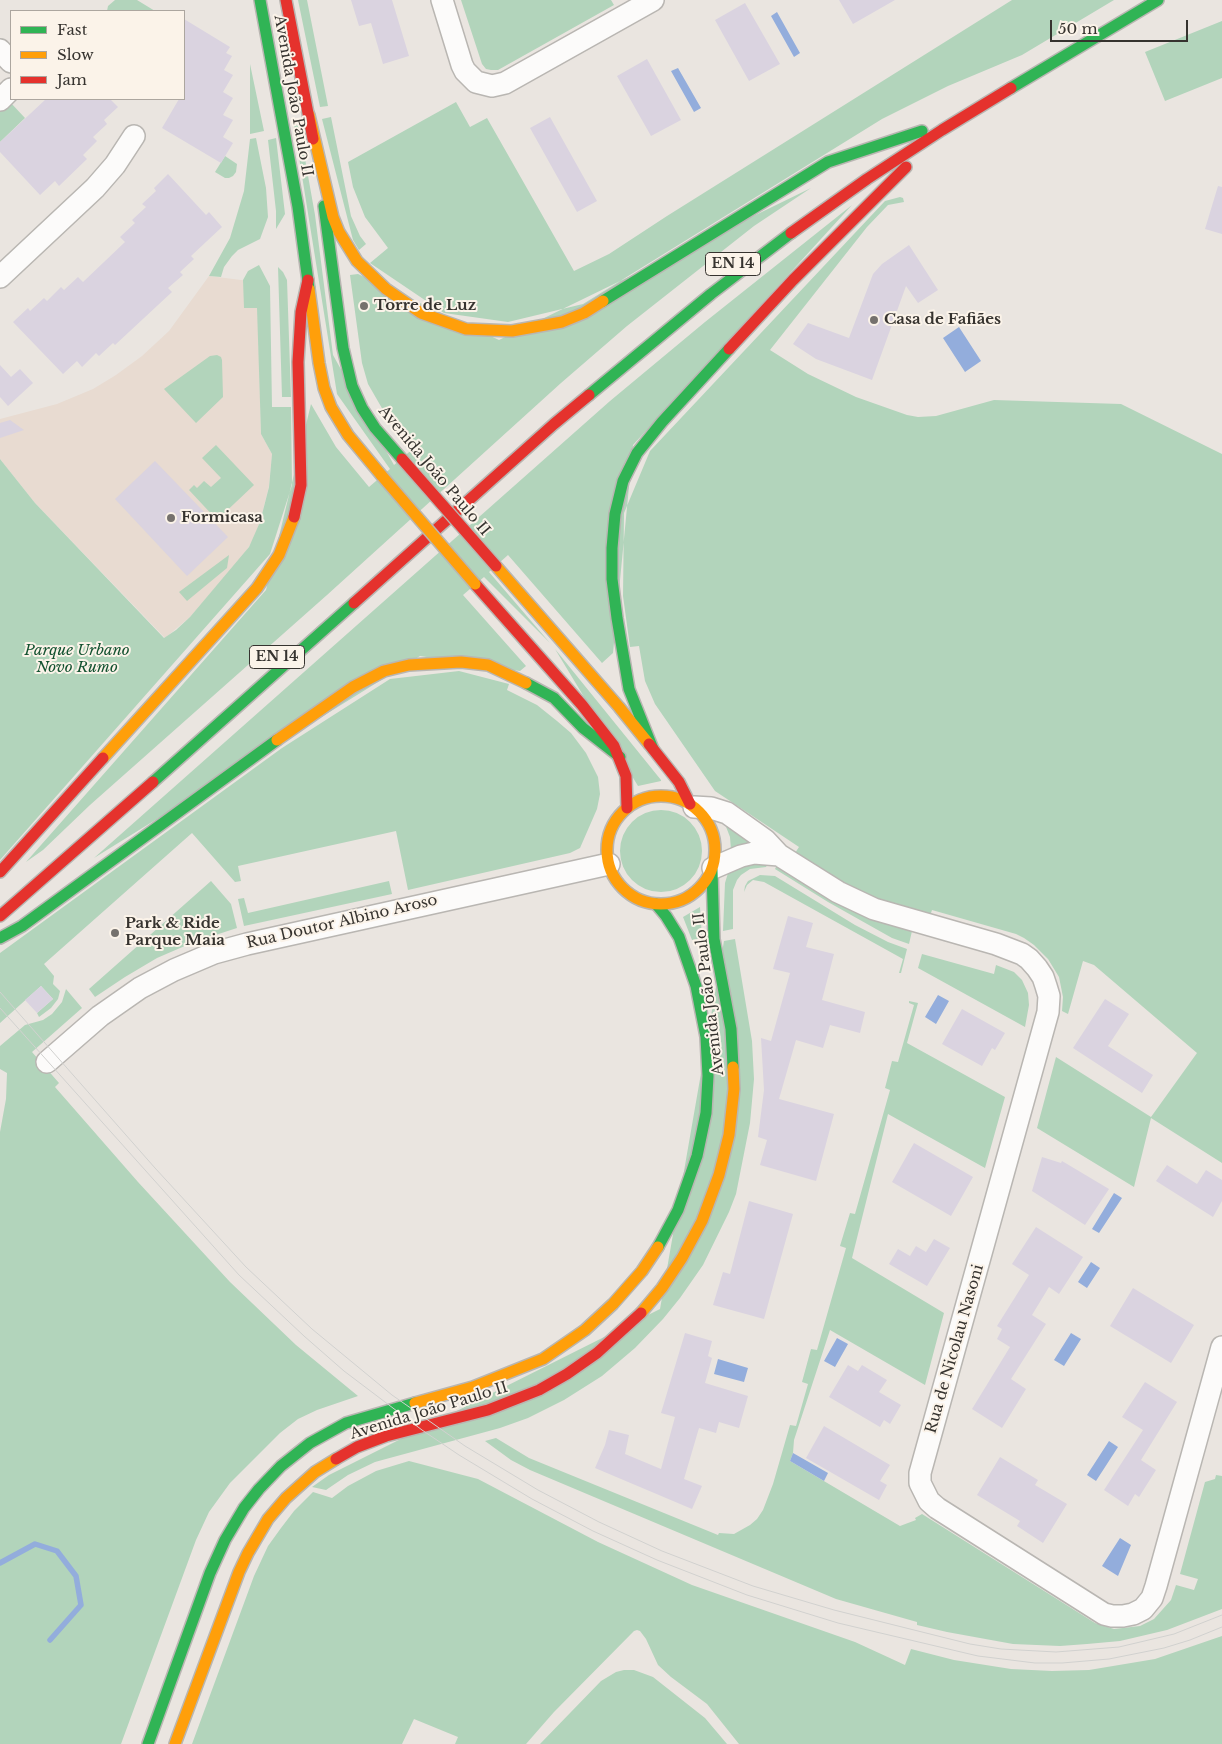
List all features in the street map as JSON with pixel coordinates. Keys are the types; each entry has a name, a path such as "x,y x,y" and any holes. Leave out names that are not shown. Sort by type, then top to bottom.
{"main road":[{"name":"Avenida João Paulo II","path":"260,0 298,206 324,388 331,407 348,435 382,476 595,720 620,757 626,776 627,808"},
{"name":"Avenida João Paulo II","path":"286,0 324,202 346,367 362,408 375,428 619,707 679,782 692,805"},
{"name":"EN 14","path":"0,903 547,417 692,296 778,231 922,130 1138,0"},
{"name":"EN 14","path":"0,916 158,778 480,489 644,349 762,254 860,184 942,130 1158,0"},
{"path":"308,115 333,217 339,232 357,261 386,289 422,313 466,329 494,331 512,331 544,326 562,322 584,312 828,162 922,130"},
{"path":"653,749 629,689 622,656 612,579 615,514 623,481 637,453 662,422 793,280 942,130"},
{"path":"0,872 257,588 279,555 296,512 301,485 298,362 301,312 308,280"},
{"path":"0,938 22,926 324,706 353,687 384,672 409,665 437,662 488,665 554,698 583,728 620,757"},
{"path":"658,796 675,798 692,805 707,820 714,838 716,856 713,869 700,889 687,899 672,904 656,904 640,900 626,892 615,879 609,864 607,846 615,821 627,808 642,799 658,796"},
{"name":"Avenida João Paulo II","path":"175,1744 242,1565 268,1519 297,1487 315,1472 357,1447 386,1436 488,1410 539,1390 567,1374 597,1354 638,1316 662,1288 682,1258 702,1221 719,1175 728,1135 734,1089 730,1029 714,940 713,869"},
{"name":"Avenida João Paulo II","path":"148,1744 210,1573 225,1540 258,1489 281,1466 310,1443 346,1423 473,1387 526,1367 543,1358 586,1330 613,1304 642,1271 663,1239 678,1210 695,1165 703,1133 708,1076 706,1038 696,986 680,937 656,904"}],"street":[{"path":"442,0 465,71 476,82 492,86 505,83 653,0"},
{"path":"0,50 10,61"},
{"path":"0,100 10,91"},
{"path":"0,277 94,188 115,165 134,136"},
{"name":"Rua de Nicolau Nasoni","path":"692,805 726,813 765,840 779,855 838,892 874,909 996,944 1022,954 1030,959 1043,977 1049,996 1048,1012 1040,1045 920,1473 920,1483 928,1500 936,1508 1104,1614 1123,1616 1138,1611 1152,1598 1156,1586 1222,1347"},
{"name":"Rua de Nicolau Nasoni","path":"713,869 742,856 754,853 779,855"},
{"name":"Rua Doutor Albino Aroso","path":"47,1062 100,1016 140,988 174,970 214,953 609,864"}],"shaded area":[{"path":"209,276 257,282 261,434 272,454 269,486 260,522 254,538 244,555 190,617 165,638 35,503 0,459 0,419 57,404 93,389 116,375 142,356 169,331"}],"green space":[{"path":"115,0 137,0 153,10 107,10 108,6"},
{"path":"298,0 307,0 328,106 320,107"},
{"path":"461,0 611,0 614,5 498,70 491,70 486,69 482,64"},
{"path":"1012,0 1114,0 1022,55 948,86 882,119 583,304 508,322 444,313 370,263 388,248 365,217 353,187 348,162 456,102 470,127 487,118 574,271 609,254"},
{"path":"1222,21 1222,78 1165,101 1145,52"},
{"path":"250,64 264,131 250,134"},
{"path":"10,102 25,118 0,142 0,111"},
{"path":"331,117 351,216 360,236 366,244 359,250 353,240 322,119"},
{"path":"299,125 315,215 333,355 394,465 415,447 383,410 368,384 362,363 350,275 358,274 499,340 811,188 754,226 627,326 90,805 43,850 26,862 266,590 311,404 336,447 369,487 390,469 337,394 294,126"},
{"path":"256,138 266,188 268,217 260,239 238,250 224,267 221,277 209,276 230,238 244,191 250,139"},
{"path":"276,138 285,214 276,229 276,211 268,140"},
{"path":"225,156 237,164 236,172 229,178 225,178 215,172"},
{"path":"903,198 904,202 888,205 867,227 770,350 808,374 856,397 907,415 918,417 936,416 994,400 1121,404 1222,454 1222,1163 1151,1118 1134,1187 1037,1128 1056,1057 1151,1117 1197,1053 1094,965 1083,961 1068,1014 1062,1011 1063,997 1059,977 1048,959 1024,938 932,910 930,916 882,902 847,886 795,853 799,847 715,791 655,704 645,681 639,646 630,647 623,596 624,513 650,451 885,201"},
{"path":"852,205 633,445 613,653 602,663 508,555 489,572 550,643 484,577 463,595 526,666 520,671 420,656 94,858 610,401 705,322"},
{"name":"Parque Urbano Novo Rumo","path":"259,265 270,286 272,407 291,407 292,485 270,554 0,860 0,459 35,503 164,638 176,630 190,617 249,547 260,522 269,487 272,454 261,434 257,308 244,308 243,280 248,271"},
{"path":"278,267 287,280 291,397 282,397"},
{"path":"217,355 222,360 223,397 196,423 164,389 210,356"},
{"path":"216,445 254,485 217,520 189,490 194,485 197,488 204,481 211,487 221,478 202,458"},
{"path":"229,555 227,568 187,601 179,592"},
{"path":"555,649 661,780 661,781 638,786"},
{"path":"459,671 509,684 507,690 537,705 571,733 586,753 598,777 600,794 597,809 580,848 570,853 408,890 396,831 238,866 241,881 235,882 192,833 44,964 54,976 53,984 60,991 58,999 51,1008 39,1017 37,1013 53,999 41,986 0,1023 0,953 282,748 390,679"},
{"path":"661,810 677,813 690,822 699,835 702,851 699,867 690,880 677,889 661,892 645,889 632,880 623,867 620,851 623,835 632,822 645,813"},
{"path":"723,819 767,848 731,850 730,837"},
{"path":"770,861 766,867 750,869 737,880 733,890 733,929 723,931 725,883 728,873 734,867"},
{"path":"777,865 866,917 912,931 909,944 892,938 828,902 775,869"},
{"path":"760,875 775,876 855,925 888,942 907,949 901,973 899,973 903,959 764,882 753,880 747,885 744,892 748,881"},
{"path":"211,881 231,904 237,928 194,942 157,958 95,997 89,989"},
{"path":"389,881 392,894 244,926 238,899 244,898 248,913"},
{"path":"700,907 702,938 692,940 683,917"},
{"path":"735,939 752,1041 754,1079 750,1123 736,1194 729,1212 703,1265 680,1298 635,1348 602,1376 564,1400 528,1418 500,1428 375,1462 348,1475 326,1490 312,1487 329,1475 660,1309 724,941"},
{"path":"922,954 994,974 996,965 1014,972 1022,980 1028,993 1029,1005 1025,1027 918,968"},
{"path":"66,989 82,1008 32,1052 59,1083 55,1087 138,1182 230,1282 296,1345 358,1396 317,1410 298,1419 280,1433 230,1483 209,1512 196,1540 121,1744 0,1744 0,1132 6,1099 7,1073 0,1069 0,1046 25,1025 43,1020 52,1014 62,1002"},
{"path":"909,1001 918,1003 907,1043 1005,1097 985,1168 888,1114 852,1258 944,1313 925,1385 830,1330 794,1440 790,1461 900,1526 916,1520 915,1518 922,1514 1095,1623 1114,1629 1140,1626 1154,1619 1171,1600 1176,1585 1194,1590 1198,1579 1180,1574 1205,1482 1215,1479 1216,1475 1222,1476 1222,1609 1167,1630 1120,1641 1087,1644 1060,1646 1013,1644 947,1632 917,1625 917,1622 836,1599 530,1470 511,1460 485,1441 496,1438 529,1458 718,1535 719,1533 734,1534 757,1519 763,1510 773,1484 790,1425 796,1426 808,1384 802,1382 811,1349 817,1350 846,1248 840,1246 850,1213 855,1214 890,1090 885,1088 892,1061 898,1062 914,1005 909,1003"},
{"path":"409,1461 478,1479 598,1542 692,1585 855,1642 905,1665 911,1649 954,1660 1011,1669 1089,1670 1155,1659 1222,1636 1222,1744 739,1744 707,1704 658,1665 646,1639 637,1630 554,1712 526,1744 455,1744 458,1737 414,1719 402,1744 192,1744 254,1576 268,1546 294,1511 313,1492 332,1498 348,1486 376,1471"},
{"path":"634,1670 653,1677 705,1718 727,1744 540,1744 601,1681 616,1672"}],"water":[{"path":"777,12 800,53 794,57 771,16"},
{"path":"678,68 701,108 694,112 671,71"},
{"path":"959,327 981,361 965,372 943,338"},
{"path":"938,995 949,1001 936,1024 925,1017"},
{"path":"1114,1193 1122,1198 1099,1233 1092,1229"},
{"path":"1091,1262 1100,1268 1087,1288 1078,1282"},
{"path":"1071,1333 1081,1339 1064,1366 1054,1360"},
{"path":"837,1338 848,1344 835,1367 824,1361"},
{"path":"718,1359 748,1368 744,1382 714,1374"},
{"path":"1109,1441 1118,1447 1096,1481 1087,1475"},
{"path":"793,1453 828,1473 824,1481 790,1461"},
{"path":"1120,1538 1131,1545 1118,1576 1102,1566"}],"building":[{"path":"351,0 392,0 409,56 383,64 371,23 359,26"},
{"path":"839,0 895,0 853,24"},
{"path":"745,3 780,64 749,81 715,20"},
{"path":"185,20 230,47 226,53 232,56 224,70 233,75 223,92 233,98 223,115 233,120 223,137 233,143 221,163 162,128 178,100 185,100"},
{"path":"647,59 681,120 651,136 617,76"},
{"path":"45,100 111,100 118,107 104,120 107,124 93,137 97,141 83,155 87,159 59,186 55,181 40,195 0,152 0,142"},
{"path":"550,117 597,201 577,212 530,128"},
{"path":"168,174 206,215 209,212 222,227 191,256 194,259 180,272 183,275 168,288 172,292 115,345 113,343 99,356 96,353 82,367 77,361 63,374 13,322 28,308 30,311 44,298 47,301 61,287 64,290 78,277 83,282 125,242 120,237 135,223 132,220 146,207 142,204 156,191 154,188"},
{"path":"1218,186 1222,187 1222,234 1205,229"},
{"name":"Casa de Fafiães","path":"909,245 938,290 918,303 906,286 872,380 816,359 793,344 808,323 849,338 873,274 882,264"},
{"path":"0,365 11,377 20,369 33,383 8,406 0,397"},
{"path":"10,420 24,430 0,438 0,423"},
{"name":"Formicasa","path":"155,461 228,537 187,576 115,499"},
{"path":"788,916 813,923 806,947 834,954 822,1000 865,1012 860,1033 830,1025 823,1048 796,1040 779,1099 834,1114 816,1181 760,1165 767,1140 758,1137 764,1090 761,1038 771,1041 790,973 773,969"},
{"path":"41,986 53,999 37,1013 25,1000"},
{"path":"1105,999 1129,1014 1108,1046 1153,1075 1142,1093 1073,1048"},
{"path":"962,1009 1005,1033 995,1050 992,1048 982,1066 942,1044"},
{"path":"914,1143 973,1177 951,1216 892,1182"},
{"path":"1042,1157 1061,1163 1062,1161 1109,1189 1085,1225 1032,1191"},
{"path":"1167,1165 1197,1184 1206,1170 1222,1180 1222,1201 1213,1217 1156,1181"},
{"path":"749,1201 793,1214 764,1319 713,1305 723,1272 730,1274"},
{"path":"1036,1227 1083,1257 1059,1294 1049,1287 1032,1315 1046,1324 1011,1379 1026,1389 1002,1428 972,1409 1010,1347 997,1339 1002,1329 997,1326 1029,1275 1012,1264"},
{"path":"934,1239 950,1248 927,1286 889,1264 898,1249 910,1256 916,1246 926,1252"},
{"path":"1133,1288 1194,1325 1171,1363 1110,1326"},
{"path":"685,1333 712,1341 708,1356 712,1358 705,1383 748,1396 739,1428 719,1422 716,1433 699,1428 684,1479 702,1486 692,1509 595,1468 609,1430 629,1435 625,1454 661,1469 675,1417 661,1413"},
{"path":"848,1365 858,1371 862,1365 887,1380 879,1392 901,1405 890,1424 884,1420 880,1427 829,1397"},
{"path":"1145,1382 1177,1402 1141,1460 1156,1470 1139,1497 1135,1494 1128,1506 1104,1490 1143,1430 1122,1417"},
{"path":"824,1426 890,1465 880,1481 887,1485 879,1500 806,1458"},
{"path":"1000,1457 1038,1480 1035,1485 1067,1504 1043,1543 1017,1526 1020,1521 977,1495"}],"waterway":[{"path":"0,1563 35,1544 57,1551 76,1576 81,1605 50,1640"}],"tram line":[{"path":"0,992 155,1168 246,1267 312,1329 392,1395 465,1446 538,1490 599,1522 662,1551 753,1586 834,1610 970,1644 1001,1649 1056,1652 1119,1647 1174,1634 1222,1615"},
{"path":"0,1008 239,1275 304,1336 344,1371 422,1430 459,1455 532,1499 593,1531 657,1560 747,1595 838,1623 978,1656 1035,1663 1109,1659 1164,1648 1222,1627"}],"traffic: fast":[{"path":"260,0 298,207 309,289"},
{"path":"1011,88 1158,0"},
{"path":"603,301 828,162 922,131"},
{"path":"324,206 343,348 352,386 362,408 375,428 402,459"},
{"path":"589,395 711,294 791,233"},
{"path":"653,749 629,689 617,618 612,579 615,514 623,481 637,453 662,422 729,349"},
{"path":"153,782 354,603"},
{"path":"526,683 554,698 583,728 620,757"},
{"path":"0,938 22,926 277,740"},
{"path":"712,870 714,939 731,1029 733,1067"},
{"path":"656,904 679,937 696,986 706,1037 708,1076 706,1113 697,1156 678,1210 658,1247"},
{"path":"148,1744 210,1573 225,1540 244,1508 281,1466 310,1443 346,1423 415,1403"}],"traffic: slow":[{"path":"309,115 333,217 339,232 357,261 386,289 421,313 466,329 512,331 562,322 584,313 603,301"},
{"path":"309,289 319,363 324,388 331,407 348,435 382,476"},
{"path":"382,476 475,584"},
{"path":"103,758 257,588 279,555 294,517"},
{"path":"496,566 649,744"},
{"path":"277,740 353,687 384,671 409,665 461,662 488,665 526,683"},
{"path":"661,796 682,800 699,812 711,829 715,850 711,871 699,888 682,900 661,904 640,900 623,888 611,871 607,850 611,829 623,812 640,800 661,796"},
{"path":"641,1313 662,1288 682,1258 702,1221 719,1175 729,1135 734,1089 733,1067"},
{"path":"415,1403 473,1387 543,1359 585,1330 613,1304 642,1271 658,1247"},
{"path":"175,1744 239,1572 248,1553 268,1519 286,1498 315,1472 336,1459"}],"traffic: jam":[{"path":"286,0 313,139"},
{"path":"791,233 867,179 1011,88"},
{"path":"729,349 793,280 906,167"},
{"path":"294,517 301,485 298,362 301,312 308,280"},
{"path":"354,603 589,395"},
{"path":"402,459 496,566"},
{"path":"475,584 582,705 614,746 626,776 627,808"},
{"path":"649,744 679,782 690,804"},
{"path":"0,872 103,758"},
{"path":"0,916 153,782"},
{"path":"336,1459 357,1447 386,1436 488,1410 539,1390 567,1374 597,1353 641,1313"}],"place":[{"name":"Torre de Luz","path":"364,306"},
{"name":"Casa de Fafiães","path":"874,320"},
{"name":"Formicasa","path":"171,518"},
{"name":"Park & Ride Parque Maia","path":"115,933"}]}
